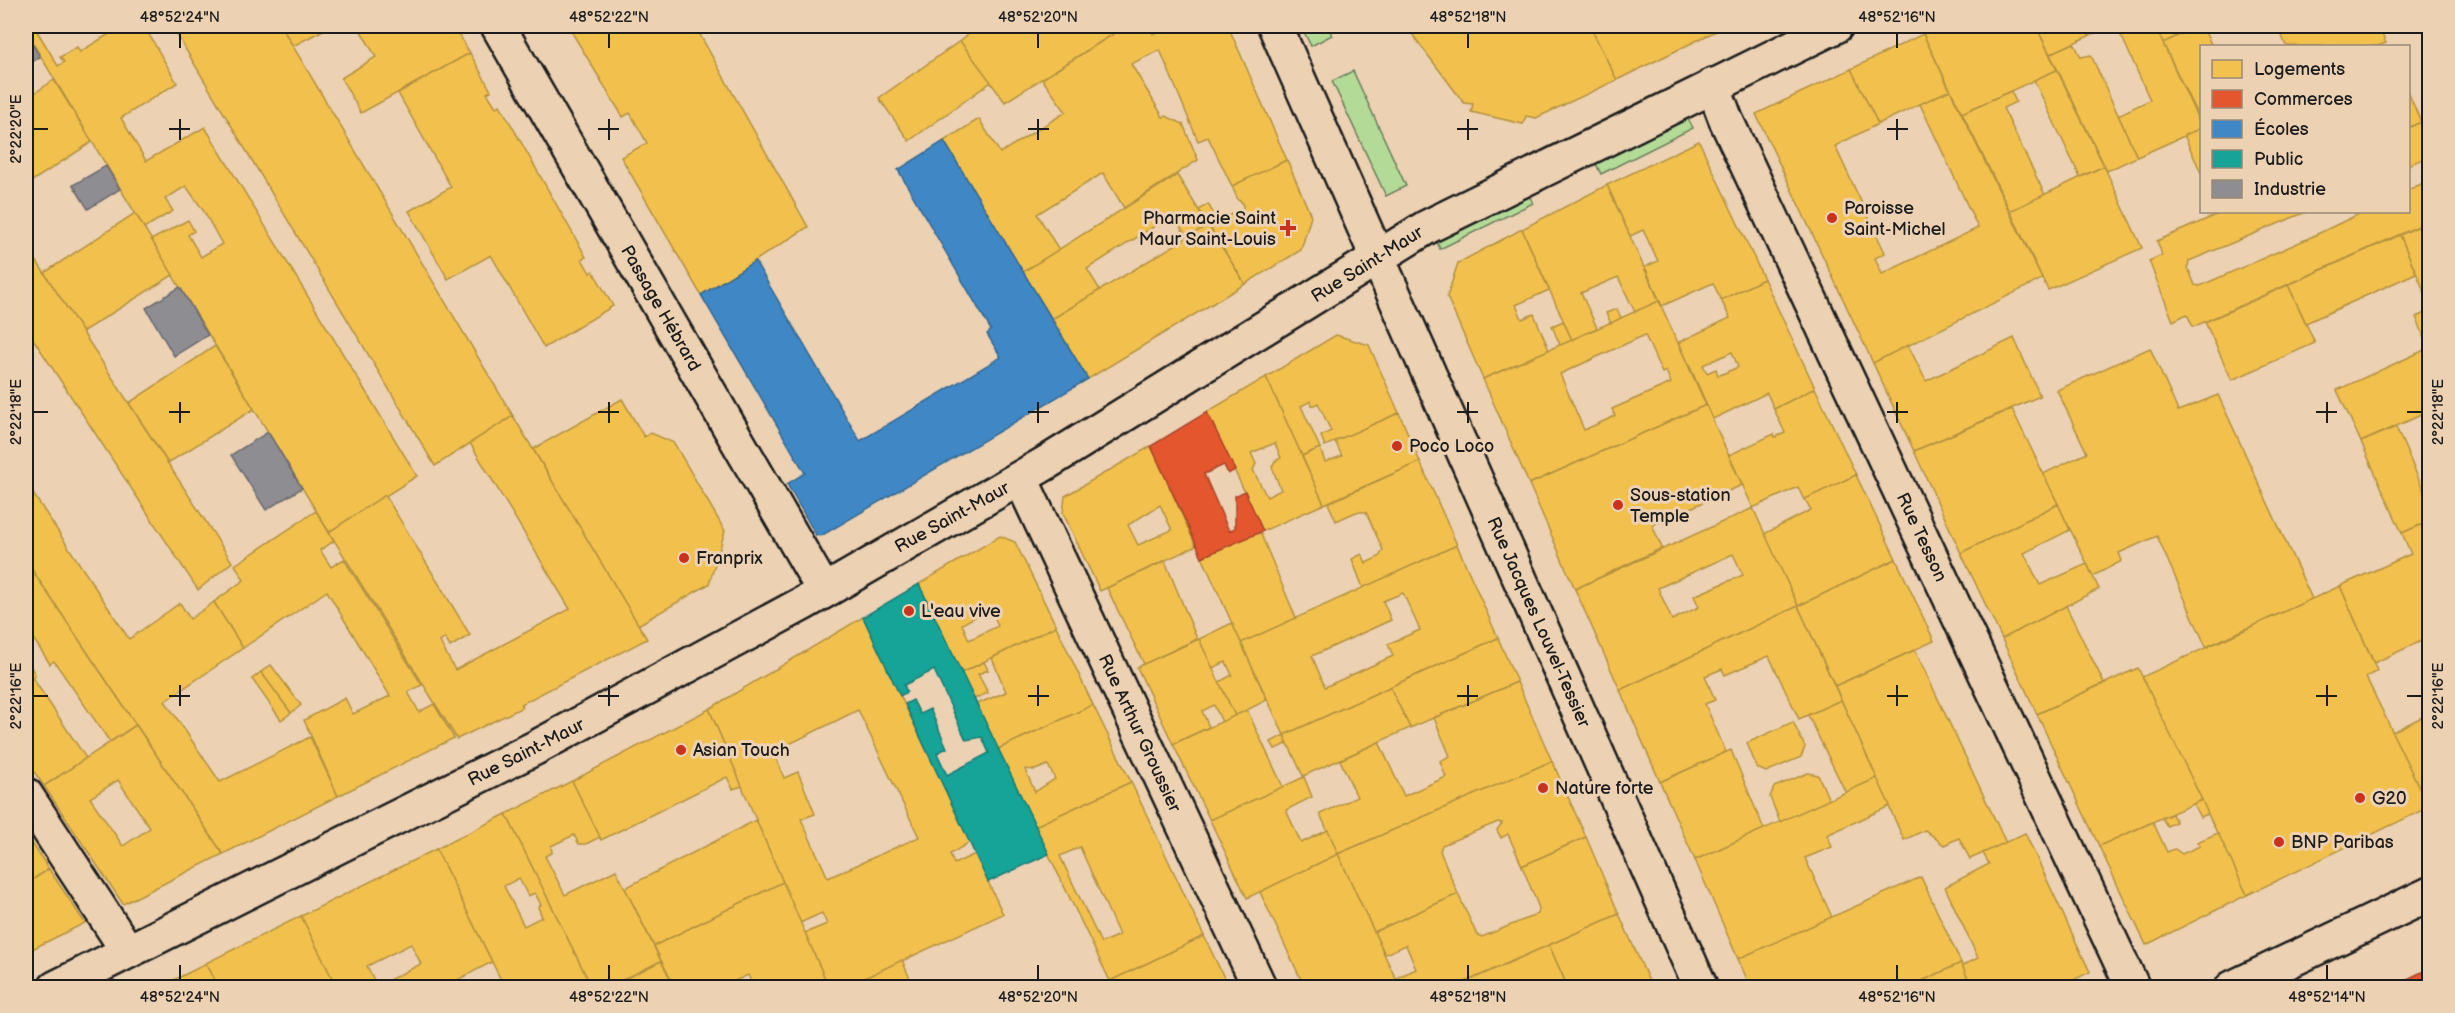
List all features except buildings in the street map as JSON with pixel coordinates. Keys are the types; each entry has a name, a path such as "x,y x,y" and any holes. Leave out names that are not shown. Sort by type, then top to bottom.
{"street":[{"name":"Passage Hébrard","path":"498,26 824,591"},
{"name":"Rue Jacques Louvel-Tessier","path":"1275,26 1701,987"},
{"name":"Rue Saint-Maur","path":"55,987 535,748 824,591 1021,478 1427,227 1836,26"},
{"name":"Rue Tesson","path":"1713,85 1726,120 2133,987"},
{"name":"Rue Arthur Groussier","path":"1021,478 1260,987"},
{"path":"26,795 127,950"},
{"path":"2232,987 2430,894"}],"green space":[{"path":"1301,26 1327,26 1332,35 1311,46"},
{"path":"1353,71 1406,186 1386,196 1332,81"},
{"path":"1686,115 1693,128 1601,174 1594,160"},
{"path":"1526,189 1533,203 1440,249 1434,236"}],"place":[{"name":"Paroisse Saint-Michel","path":"1832,218"},
{"name":"Pharmacie Saint Maur Saint-Louis","path":"1288,228"},
{"name":"Poco Loco","path":"1397,446"},
{"name":"Sous-station Temple","path":"1618,505"},
{"name":"Franprix","path":"684,558"},
{"name":"L'eau vive","path":"909,611"},
{"name":"Asian Touch","path":"681,750"},
{"name":"Nature forte","path":"1543,788"},
{"name":"G20","path":"2360,798"},
{"name":"BNP Paribas","path":"2279,842"}]}
